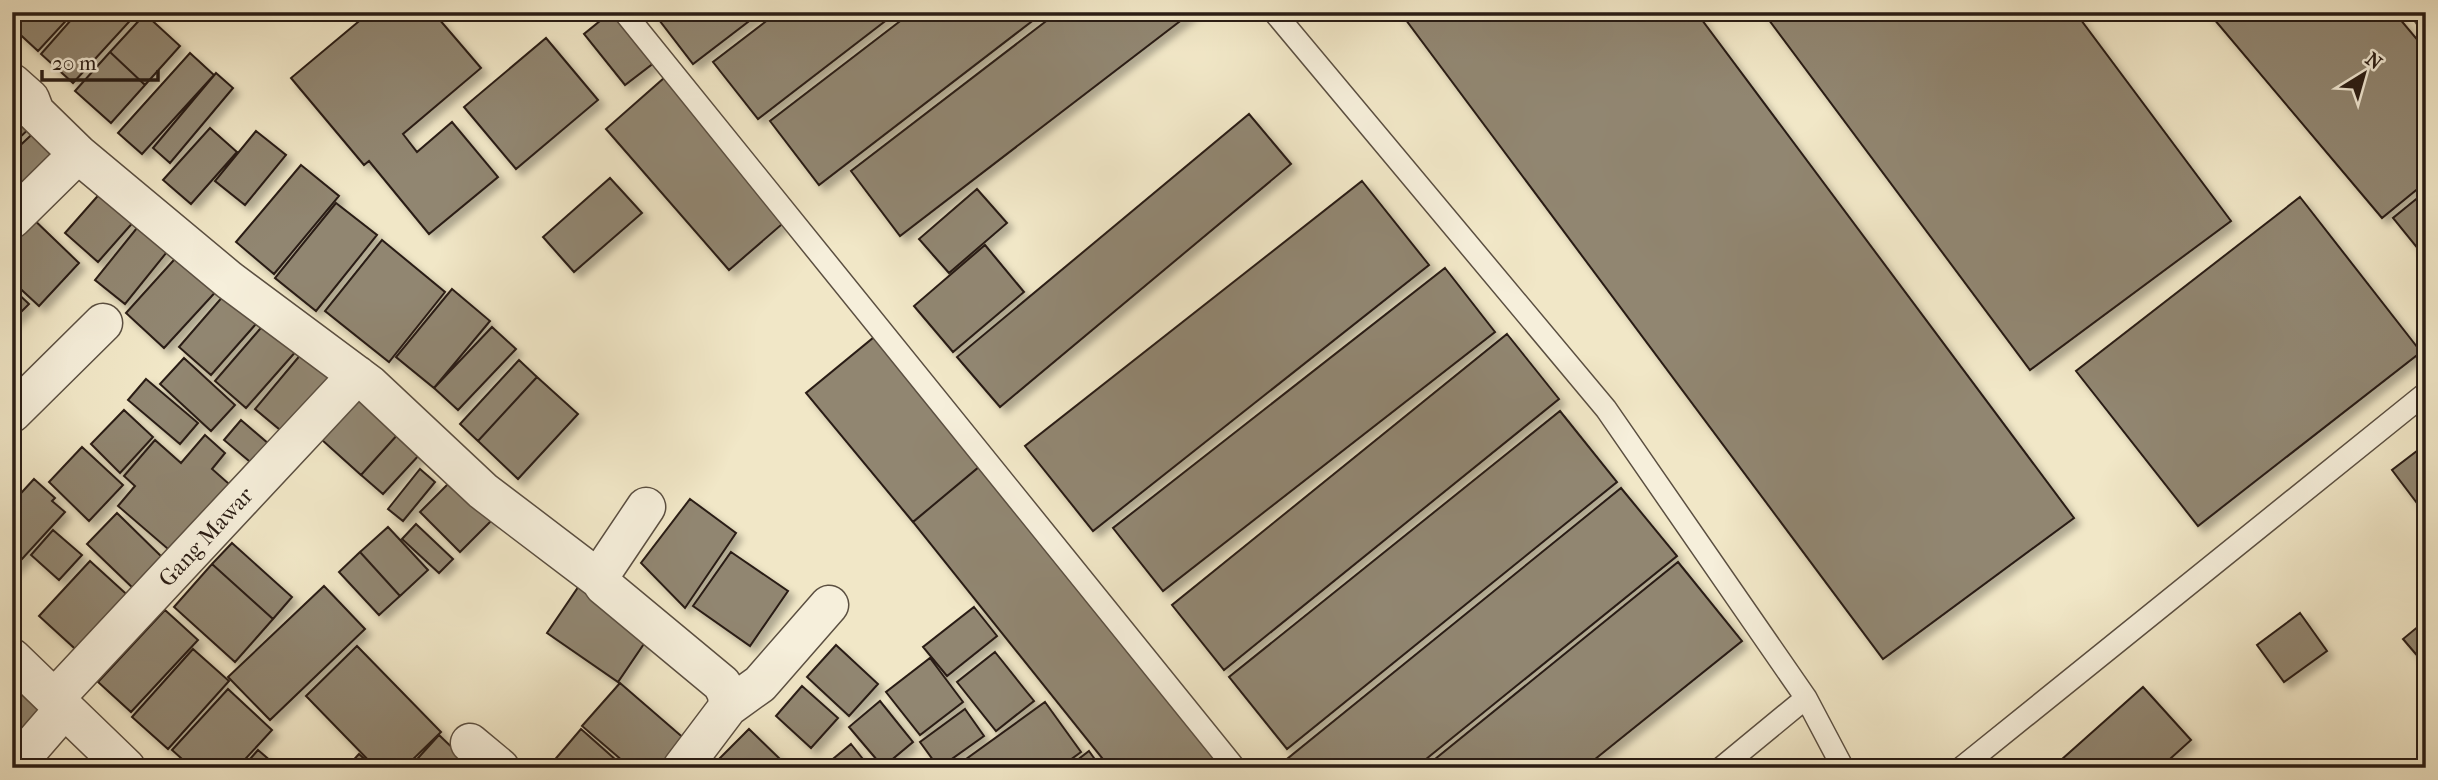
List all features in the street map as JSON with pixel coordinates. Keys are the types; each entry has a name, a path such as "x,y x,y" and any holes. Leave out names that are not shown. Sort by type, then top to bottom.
{"street":[{"path":"12,83 30,99 35,112 78,154 229,280 382,394 483,491 600,580 722,684 727,694 728,707"},
{"path":"12,219 78,154"},
{"path":"12,413 103,323"},
{"name":"Gang Mawar","path":"13,768 60,704 357,375"},
{"path":"600,580 601,574 646,507"},
{"path":"682,768 728,707 760,684 829,605"},
{"path":"12,658 126,768"},
{"path":"470,743 500,768"}],"lane":[{"path":"624,12 1235,768"},
{"path":"1274,12 1606,409 1806,698 1843,768"},
{"path":"2422,12 2426,18"},
{"path":"1961,768 2426,393"},
{"path":"1721,768 1806,698"}],"building":[{"path":"12,12 74,12 38,51 12,27"},
{"path":"78,12 138,12 73,83 41,54"},
{"path":"370,12 433,12 481,68 403,134 417,152 452,122 498,177 429,234 369,161 364,165 291,78"},
{"path":"611,12 622,12 659,59 625,85 584,34"},
{"path":"653,12 761,12 693,64"},
{"path":"778,12 897,12 758,119 713,62"},
{"path":"912,12 1044,12 819,185 770,121"},
{"path":"1058,12 1192,12 900,236 851,171"},
{"path":"1400,12 1696,12 2074,518 1883,659"},
{"path":"1763,12 2075,12 2231,221 2030,370"},
{"path":"2208,12 2394,12 2426,50 2426,182 2382,218"},
{"path":"145,14 180,46 145,85 110,52"},
{"path":"546,38 598,100 516,169 464,107"},
{"path":"110,52 145,85 111,123 75,91"},
{"path":"190,53 214,75 142,154 118,133"},
{"path":"216,73 233,88 170,163 153,148"},
{"path":"664,78 788,219 729,270 606,129"},
{"path":"12,94 37,121 12,145"},
{"path":"1249,114 1291,164 1000,407 957,357"},
{"path":"42,125 67,152 12,203 12,153"},
{"path":"210,128 237,152 191,204 163,180"},
{"path":"256,131 286,155 245,205 215,181"},
{"path":"301,165 339,196 274,274 236,242"},
{"path":"610,178 642,213 574,272 543,237"},
{"path":"1362,181 1429,265 1093,531 1025,446"},
{"path":"977,189 1007,223 949,273 919,239"},
{"path":"103,190 136,219 98,262 65,233"},
{"path":"2426,191 2426,253 2423,255 2393,218"},
{"path":"2300,197 2421,352 2198,526 2076,371"},
{"path":"336,203 377,235 316,311 275,278"},
{"path":"27,213 79,263 39,306 12,281 12,228"},
{"path":"141,223 171,247 125,304 95,280"},
{"path":"382,240 445,292 389,362 325,311"},
{"path":"985,245 1024,292 953,352 914,306"},
{"path":"182,251 221,286 164,348 126,313"},
{"path":"1445,268 1495,332 1163,591 1113,528"},
{"path":"231,287 263,316 211,375 179,347"},
{"path":"12,288 29,304 12,321"},
{"path":"452,289 490,321 434,388 396,357"},
{"path":"266,322 298,349 246,408 215,381"},
{"path":"492,327 516,349 458,410 434,388"},
{"path":"879,333 986,461 913,522 806,393"},
{"path":"1507,334 1559,399 1224,670 1172,605"},
{"path":"307,347 343,377 291,439 255,409"},
{"path":"184,358 235,405 211,431 160,384"},
{"path":"519,360 537,377 478,441 460,424"},
{"path":"537,377 578,414 518,479 478,441"},
{"path":"146,379 198,423 180,444 128,400"},
{"path":"360,398 399,433 361,475 322,440"},
{"path":"124,410 153,437 120,473 91,444"},
{"path":"1560,411 1617,482 1287,749 1229,677"},
{"path":"241,420 277,451 261,471 224,440"},
{"path":"399,433 421,453 383,494 361,475"},
{"path":"205,435 225,453 212,469 237,491 175,555 118,506 135,486 124,476 155,440 181,463"},
{"path":"2426,444 2426,515 2392,470"},
{"path":"82,447 123,485 89,521 49,482"},
{"path":"986,461 1231,768 1110,768 913,522"},
{"path":"420,469 435,482 403,521 388,509"},
{"path":"457,475 497,515 460,552 420,512"},
{"path":"34,479 55,498 52,501 65,512 12,570 12,503"},
{"path":"1621,488 1677,556 1415,768 1294,768 1287,759"},
{"path":"690,499 736,533 685,608 641,563"},
{"path":"117,513 166,561 136,591 87,544"},
{"path":"416,524 453,559 439,573 402,539"},
{"path":"388,527 428,570 400,596 360,552"},
{"path":"53,530 82,555 59,580 31,555"},
{"path":"232,543 292,597 273,619 212,564"},
{"path":"360,552 400,596 379,615 339,572"},
{"path":"731,552 788,591 750,646 693,606"},
{"path":"90,561 134,601 83,656 39,616"},
{"path":"1678,562 1742,641 1584,768 1424,768"},
{"path":"212,564 273,619 235,662 174,607"},
{"path":"583,580 654,629 618,682 547,633"},
{"path":"324,586 365,629 270,720 228,677"},
{"path":"974,607 997,636 947,676 923,647"},
{"path":"165,610 198,640 131,712 98,682"},
{"path":"2300,613 2327,651 2284,682 2257,645"},
{"path":"2426,620 2426,666 2403,639"},
{"path":"836,645 878,684 849,716 807,677"},
{"path":"357,646 441,732 404,768 376,768 306,696"},
{"path":"193,649 229,681 168,749 132,717"},
{"path":"995,652 1034,701 996,731 957,682"},
{"path":"930,658 963,702 920,735 886,692"},
{"path":"12,681 57,714 12,765"},
{"path":"620,683 694,747 676,768 631,768 582,726"},
{"path":"802,686 838,718 811,748 776,716"},
{"path":"2143,687 2191,740 2160,768 2052,768"},
{"path":"228,689 272,730 237,768 192,768 172,750"},
{"path":"880,701 913,742 883,767 849,727"},
{"path":"1045,702 1081,752 1059,768 967,768 962,762"},
{"path":"965,709 984,736 939,768 920,742"},
{"path":"581,729 625,768 558,768 552,763"},
{"path":"749,729 781,760 773,768 710,768"},
{"path":"439,735 461,756 450,768 409,768"},
{"path":"851,744 870,768 822,768"},
{"path":"258,750 279,768 242,768"},
{"path":"1089,751 1101,768 1067,768"},
{"path":"359,754 374,768 346,768"}]}
